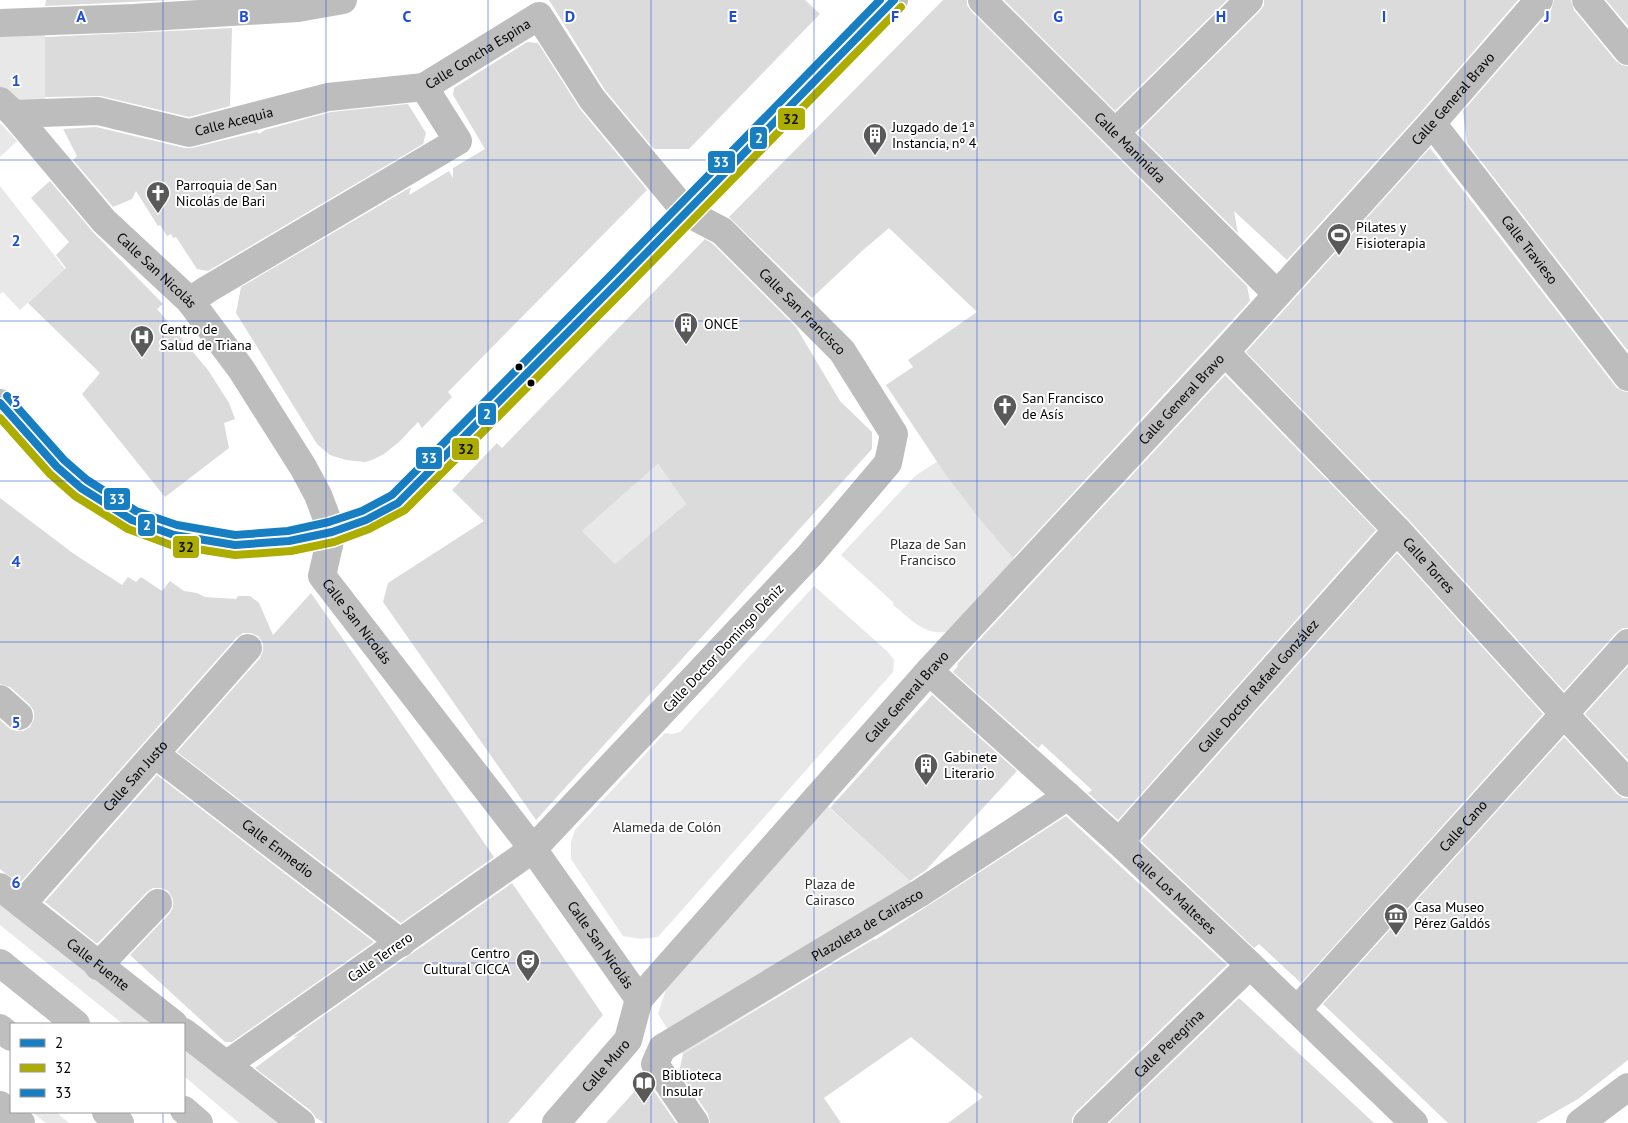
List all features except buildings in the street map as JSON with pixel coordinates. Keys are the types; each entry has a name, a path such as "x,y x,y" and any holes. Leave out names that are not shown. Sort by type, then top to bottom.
{"street":[{"path":"0,22 59,10 133,18 174,8 298,8 343,0"},
{"path":"0,403 57,467 82,488 132,520 158,530 174,535 235,545 289,541 332,532 366,520 398,503 894,0"},
{"name":"Calle Maninidra","path":"982,0 1278,294"},
{"path":"1116,132 1249,0"},
{"name":"Calle General Bravo","path":"639,998 929,671 1278,294 1539,0"},
{"path":"1586,0 1628,51"},
{"name":"Calle Concha Espina","path":"190,301 458,141 424,87 539,16 592,99 686,212"},
{"name":"Calle Acequia","path":"7,107 98,111 189,134 328,97 424,87"},
{"name":"Calle San Nicolás","path":"7,107 104,221 190,301 241,369 303,467 318,495 332,532 322,576 533,849 639,998"},
{"name":"Calle Travieso","path":"1432,122 1628,377"},
{"name":"Calle San Francisco","path":"686,212 722,231 842,350 894,434"},
{"name":"Calle Torres","path":"1225,352 1397,530 1628,782"},
{"name":"Calle Doctor Domingo Déniz","path":"533,849 810,555 888,463 894,434"},
{"name":"Calle Doctor Rafael González","path":"1119,842 1397,530"},
{"name":"Calle Cano","path":"1297,1010 1628,644"},
{"name":"Calle San Justo","path":"22,904 248,648"},
{"name":"Calle Los Malteses","path":"929,671 1119,842 1414,1123"},
{"name":"Calle Enmedio","path":"155,754 400,943"},
{"name":"Plazoleta de Cairasco","path":"658,1056 920,893 1068,796"},
{"name":"Calle Terrero","path":"226,1065 533,849"},
{"name":"Calle Fuente","path":"0,887 173,1023"},
{"path":"98,966 158,903"},
{"path":"0,964 75,1023"},
{"name":"Calle Peregrina","path":"1087,1123 1250,965"},
{"name":"Calle Muro","path":"556,1123 628,1040 639,998"},
{"path":"0,1028 10,1036"},
{"path":"185,1033 301,1123"},
{"path":"628,1040 658,1056 695,1123"},
{"path":"1580,1123 1628,1088"},
{"path":"0,1105 21,1123"},
{"path":"185,1111 200,1123"},
{"path":"107,1113 120,1123"}],"green space":[{"path":"0,30 76,33 45,35 45,102 9,101 0,91"},
{"path":"0,123 17,141 0,157"},
{"path":"0,186 65,269 20,310 3,292 0,294"},
{"name":"Plaza de San Francisco","path":"938,461 977,516 1019,564 947,632 931,631 918,625 893,605 894,603 841,555 915,476"},
{"path":"658,464 686,504 615,564 582,531"},
{"name":"Alameda de Colón","path":"814,586 888,652 894,660 893,672 658,937 640,939 623,936 571,859 571,842 575,830 665,733 680,732"},
{"name":"Plaza de Cairasco","path":"826,805 931,900 683,1054 658,1014 667,986"},
{"path":"0,901 154,1023 122,1023 0,925"},
{"path":"185,1048 279,1123 239,1123 185,1077"},
{"path":"33,1113 57,1113 69,1123 46,1123"}],"transit line":[{"name":"33","path":"7,396 64,460 87,480 136,511 177,525 235,535 288,531 329,522 362,511 392,495 880,0"},
{"name":"2","path":"0,403 57,467 81,488 132,520 174,535 235,545 289,541 332,532 366,520 398,503 894,0"},
{"name":"32","path":"0,418 50,474 75,496 128,529 171,545 235,555 291,551 334,542 369,529 405,510 901,7"}],"place":[{"name":"Juzgado de 1ª Instancia, nº 4","path":"875,156"},
{"name":"Parroquia de San Nicolás de Bari","path":"158,214"},
{"name":"Pilates y Fisioterapia","path":"1339,256"},
{"name":"ONCE","path":"686,345"},
{"name":"Centro de Salud de Triana","path":"142,358"},
{"name":"San Francisco de Asís","path":"1005,427"},
{"name":"Gabinete Literario","path":"926,786"},
{"name":"Casa Museo Pérez Galdós","path":"1396,936"},
{"name":"Centro Cultural CICCA","path":"528,982"},
{"name":"Biblioteca Insular","path":"644,1104"}]}
